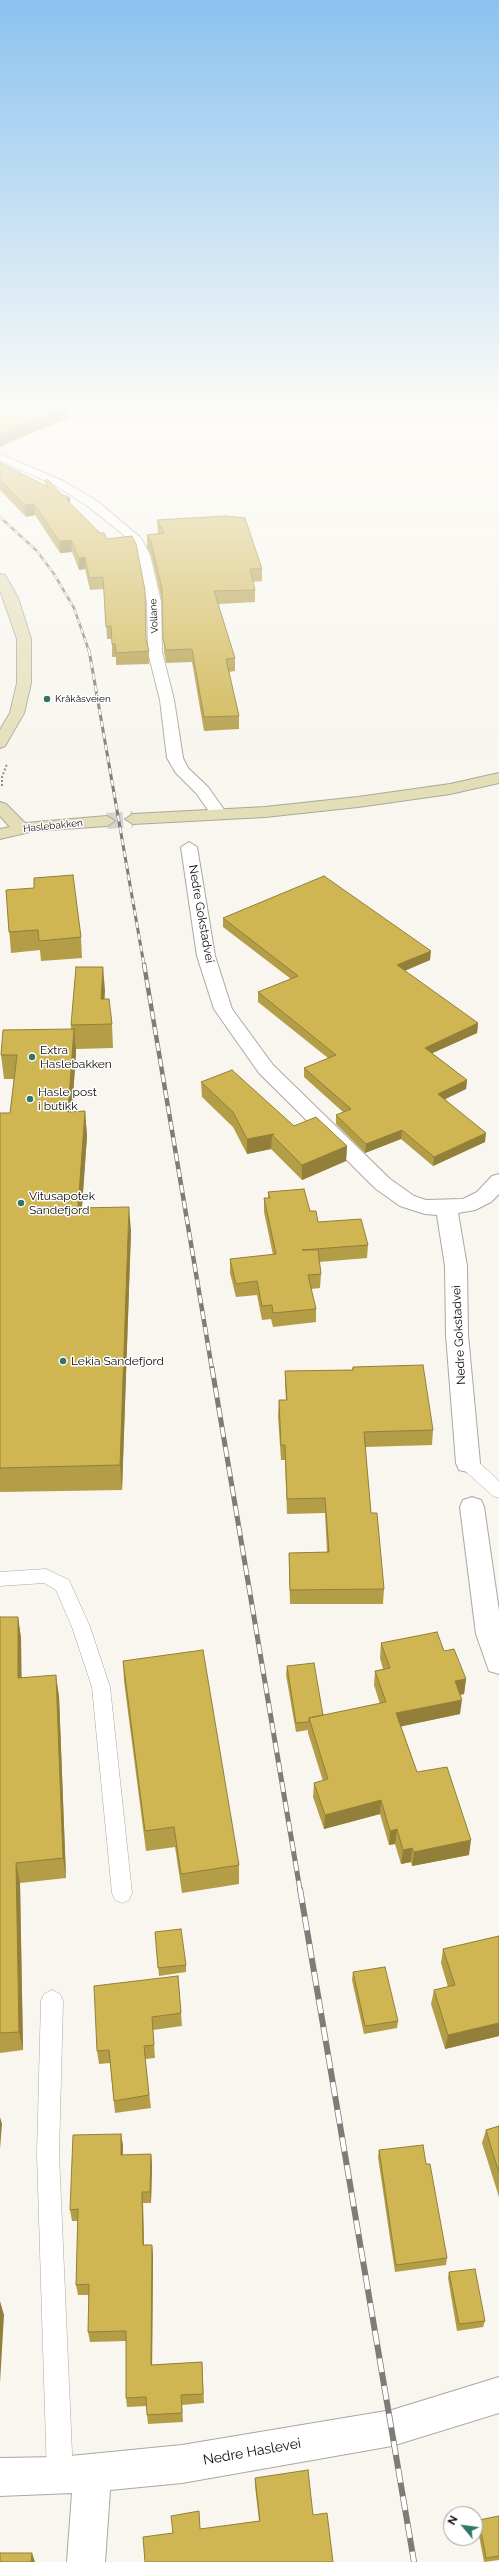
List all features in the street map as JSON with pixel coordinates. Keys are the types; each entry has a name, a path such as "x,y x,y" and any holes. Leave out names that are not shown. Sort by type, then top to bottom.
{"main road":[{"path":"0,578 11,598 24,639 24,683 17,713 0,743"},
{"path":"133,819 219,814 358,802 450,789 499,778"},
{"path":"0,807 21,829"},
{"name":"Haslebakken","path":"0,834 21,829 107,821"}],"street":[{"name":"Vollane","path":"120,527 134,538 144,555 154,602 155,652 167,700 175,758 181,770 202,790 219,814"},
{"name":"Nedre Gokstadvei","path":"189,847 206,956 223,1010 266,1069 383,1184 407,1200 425,1207 446,1208 468,1205 484,1197 499,1181"},
{"name":"Nedre Gokstadvei","path":"446,1208 456,1266 457,1335 468,1463"},
{"path":"472,1507 489,1634 499,1663"},
{"name":"Nedre Haslevei","path":"0,2477 76,2474 182,2464 392,2428 499,2395"},
{"path":"76,2474 86,2562"}],"lane":[{"path":"468,1463 499,1491"},
{"path":"0,1579 46,1576 63,1585 81,1627 101,1687 122,1893"},
{"path":"52,2001 48,2154 76,2474"}],"path":[{"path":"2,789 2,777 8,761"}],"building":[{"path":"49,527 94,527 100,533 104,533 107,539 132,536 136,544 145,590 146,639 149,651 116,653 115,644 112,644 111,626 106,627 103,577 89,578 85,557 79,558 71,540 59,541"},
{"path":"161,527 248,527 262,569 250,569 255,590 214,591 235,658 226,659 239,716 204,717 192,649 166,650 163,639 162,589 151,542 147,535 164,533"},
{"path":"73,875 81,937 39,941 38,930 9,932 6,890 34,888 34,878"},
{"path":"324,876 431,951 397,965 478,1023 425,1048 467,1080 438,1094 486,1133 434,1157 402,1130 366,1144 336,1115 351,1109 304,1068 336,1055 258,992 298,976 223,918"},
{"path":"76,967 103,967 101,999 109,999 112,1024 71,1025"},
{"name":"Lekia Sandefjord","path":"74,1029 68,1112 85,1111 78,1208 129,1207 120,1465 0,1468 0,1113 10,1113 17,1055 1,1055 3,1030"},
{"path":"232,1070 294,1126 316,1117 347,1146 302,1165 272,1135 274,1134 247,1139 233,1112 201,1082"},
{"path":"304,1189 310,1211 316,1211 318,1222 361,1219 368,1245 302,1250 318,1250 321,1274 308,1275 316,1309 273,1313 272,1305 262,1306 257,1281 236,1284 230,1259 276,1254 264,1198 270,1198 268,1192"},
{"path":"423,1365 433,1430 364,1432 371,1513 377,1513 384,1589 290,1590 289,1553 329,1552 325,1498 287,1499 285,1445 281,1445 279,1400 287,1400 285,1371 353,1370 353,1367"},
{"path":"0,1617 18,1617 18,1678 56,1675 63,1858 16,1863 19,2032 0,2033"},
{"path":"437,1632 444,1651 454,1649 466,1679 455,1681 462,1700 396,1713 417,1772 447,1767 471,1840 414,1852 412,1848 403,1850 397,1829 390,1831 381,1800 325,1815 314,1783 328,1779 309,1718 386,1702 375,1671 390,1668 381,1643"},
{"path":"203,1650 239,1865 181,1874 174,1827 145,1831 123,1661"},
{"path":"314,1663 323,1715 309,1718 309,1722 296,1723 287,1666"},
{"path":"181,1929 186,1965 158,1968 155,1932"},
{"path":"499,1936 499,2023 448,2035 434,1990 455,1985 443,1949"},
{"path":"385,1967 398,2021 365,2026 353,1972"},
{"path":"178,1976 181,2013 152,2017 154,2045 144,2046 149,2095 114,2101 109,2050 97,2051 94,1986"},
{"path":"499,2126 499,2173 486,2130"},
{"path":"121,2134 121,2155 151,2154 150,2192 142,2192 143,2245 152,2245 151,2365 202,2362 203,2394 181,2395 182,2413 147,2415 146,2397 126,2398 126,2331 88,2332 89,2284 76,2285 78,2209 70,2210 73,2135"},
{"path":"423,2145 426,2164 430,2164 447,2258 396,2265 379,2150"},
{"path":"475,2269 485,2321 459,2324 449,2272"},
{"path":"308,2470 313,2515 327,2513 333,2562 145,2562 143,2537 173,2533 171,2516 199,2511 200,2529 260,2521 255,2478"},
{"path":"499,2516 499,2556 486,2558 483,2542 483,2519"},
{"path":"0,2553 32,2553 31,2562 0,2562"}],"tunnel":[{"path":"107,821 133,819"}],"railway":[{"path":"10,527 37,551 54,574 74,608 89,651"},
{"path":"89,650 144,965"},
{"path":"144,964 212,1369"},
{"path":"212,1368 300,1890"},
{"path":"300,1889 414,2562"}],"place":[{"name":"Kråkåsveien","path":"47,699"},
{"name":"Extra Haslebakken","path":"32,1057"},
{"name":"Hasle post i butikk","path":"30,1099"},
{"name":"Vitusapotek Sandefjord","path":"21,1203"},
{"name":"Lekia Sandefjord","path":"63,1361"}]}
